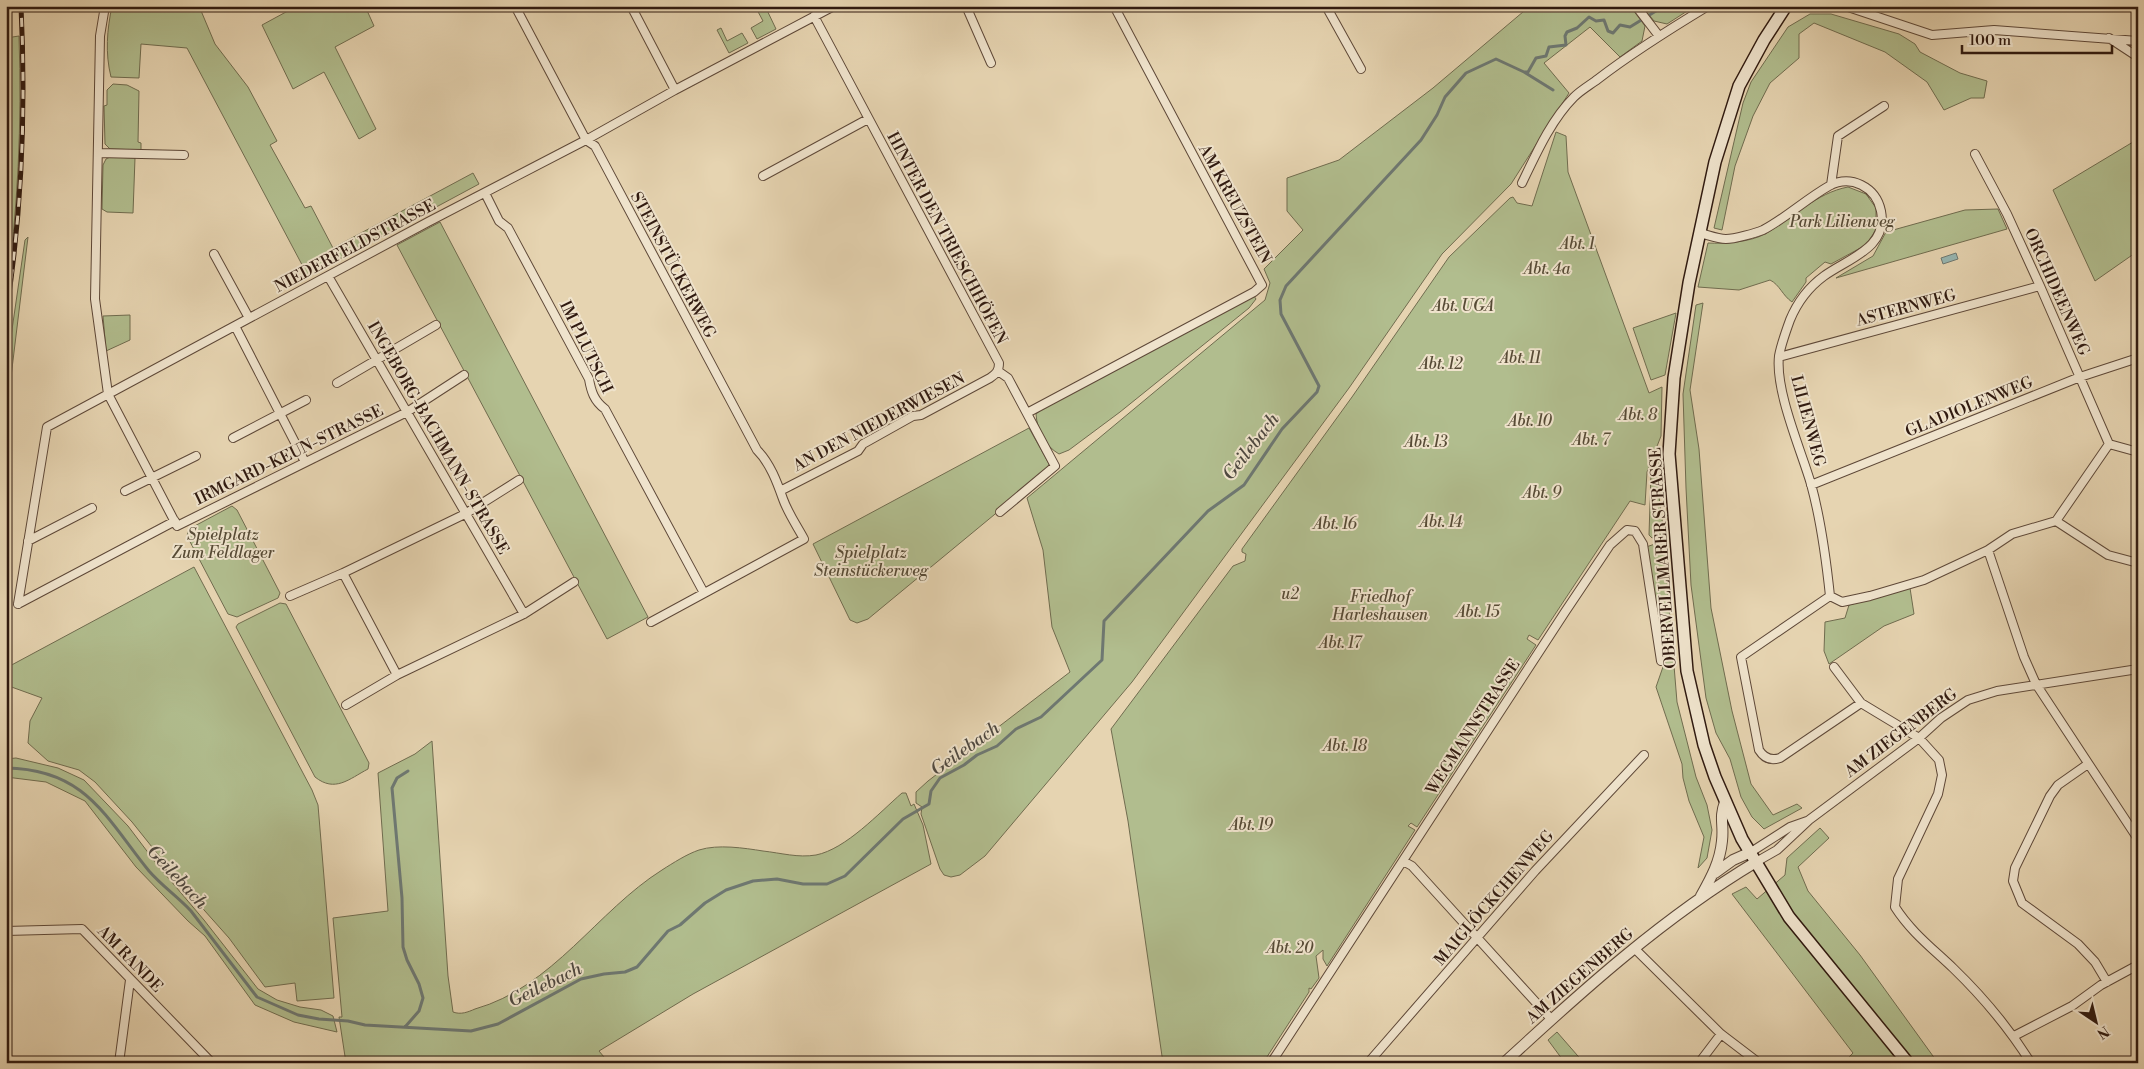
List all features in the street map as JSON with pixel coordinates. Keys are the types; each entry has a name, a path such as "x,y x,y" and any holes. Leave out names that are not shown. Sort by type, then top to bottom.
{"main road":[{"name":"OBERVELLMARER STRASSE","path":"1786,6 1764,40 1739,86 1715,162 1689,283 1674,378 1669,454 1687,671 1704,745 1725,802 1739,833 1789,917 1908,1063"}],"street":[{"path":"105,6 100,36 95,299 108,394 176,523"},
{"name":"STEINSTÜCKERWEG","path":"515,6 586,140 595,146 756,450 763,457 782,490 783,498 804,539 704,593"},
{"path":"631,6 675,90"},
{"name":"NIEDERFELDSTRASSE","path":"18,604 48,427 834,6"},
{"path":"966,6 991,62"},
{"name":"AM KREUZSTEIN","path":"1026,412 1260,289 1262,285 1114,6"},
{"path":"1326,6 1361,69"},
{"path":"1522,183 1552,128 1574,98 1611,69 1659,36 1708,6"},
{"path":"1845,6 1932,35 1994,30 2107,37 2138,41"},
{"path":"1638,8 1659,36"},
{"name":"HINTER DEN TRIESCHHÖFEN","path":"814,16 999,363 998,371 990,378"},
{"path":"2107,37 2138,56"},
{"path":"1830,185 1838,136 1884,106"},
{"name":"HINTER DEN TRIESCHHÖFEN","path":"763,176 868,119"},
{"path":"99,153 184,155"},
{"name":"ORCHIDEENWEG","path":"1975,154 2040,286 2108,444"},
{"name":"LILIENWEG","path":"1700,233 1726,239 1762,230 1830,185 1850,182 1861,184 1871,189 1880,206 1882,215 1881,232 1873,245 1823,277 1807,292 1796,306 1779,357 1780,382 1811,486 1825,551 1830,596"},
{"name":"IM PLUTSCH","path":"485,193 499,221 508,228 589,379 590,391 598,404 604,409 704,593"},
{"path":"214,254 249,318"},
{"name":"INGEBORG-BACHMANN-STRASSE","path":"328,276 524,614"},
{"name":"ASTERNWEG","path":"1779,357 2040,286"},
{"path":"336,383 436,325"},
{"path":"235,326 305,462"},
{"name":"GLADIOLENWEG","path":"1811,486 2080,377 2138,358"},
{"name":"HINTER DEN TRIESCHHÖFEN","path":"998,371 1008,378 1055,466 1000,512"},
{"name":"IRMGARD-KEUN-STRASSE","path":"18,604 176,523 407,412 464,375"},
{"name":"AN DEN NIEDERWIESEN","path":"782,490 858,451 863,444 913,416 921,415 990,378"},
{"path":"233,438 306,400"},
{"path":"1861,703 1785,755 1774,759 1765,757 1759,750 1741,657 1830,596 1842,602 1911,585 1988,550 2012,534 2056,522 2108,444 2138,452"},
{"path":"124,491 196,456"},
{"path":"290,596 343,573 465,514 519,480"},
{"path":"28,542 92,508"},
{"path":"2056,522 2108,555 2138,563"},
{"name":"WEGMANNSTRASSE","path":"1271,1063 1605,552 1627,530 1635,531 1644,544 1661,662"},
{"path":"1988,550 2024,657 2036,684 2138,838"},
{"path":"343,573 398,675"},
{"path":"346,705 398,675 524,614 574,582"},
{"path":"651,622 704,593"},
{"path":"1834,667 1861,703 1919,738 1938,760 1942,775 1938,794 1898,879 1895,907 1916,935 1986,1003 2014,1036 2031,1063"},
{"name":"AM ZIEGENBERG","path":"1504,1063 1634,948 1753,857 1777,850 1809,820 1919,738 1941,718 1968,700 1997,691 2138,669"},
{"name":"MAIGLÖCKCHENWEG","path":"1368,1063 1535,871 1644,755"},
{"path":"2088,764 2058,785 2050,796 2015,868 2013,881 2022,903 2078,944 2095,962 2107,982"},
{"path":"1701,897 1713,874 1720,854 1722,837 1720,814 1725,802"},
{"path":"1713,874 1733,860 1753,857"},
{"path":"1402,861 1412,866 1551,1020"},
{"name":"AM RANDE","path":"6,931 82,929 212,1063"},
{"path":"1634,948 1721,1034 1760,1063"},
{"path":"2014,1036 2072,1006 2107,982 2138,965"},
{"path":"119,1063 130,980"},
{"path":"1699,1063 1721,1034"}],"green space":[{"path":"112,6 199,6 215,44 248,87 277,141 270,145 305,208 311,206 333,248 473,173 479,184 308,276 187,48 141,44 139,78 111,77 107,41"},
{"path":"297,6 365,6 374,26 335,47 376,129 359,139 324,72 293,89 262,25"},
{"path":"755,6 765,6 776,29 757,39 751,28 763,21"},
{"path":"1530,6 1630,6 1645,26 1642,41 1620,57 1590,27 1544,63 1569,93 1511,184 1442,254 1349,388 1132,682 985,856 960,875 951,877 944,875 940,869 921,814 922,807 916,803 916,792 1070,672 1052,627 1043,550 1027,498 1265,300 1270,283 1264,269 1303,230 1287,211 1287,178 1339,160 1433,88"},
{"path":"1642,6 1695,6 1667,24 1654,21"},
{"path":"1810,14 1831,14 1899,34 1915,44 1920,52 1960,73 1987,81 1984,98 1971,98 1944,110 1927,82 1885,52 1814,23 1799,34 1799,58 1770,83 1753,116 1735,166 1722,230 1714,228 1743,103 1751,82 1788,27"},
{"path":"721,28 727,41 742,33 748,43 729,53 717,30"},
{"path":"19,36 18,166 14,231 6,296 6,38"},
{"path":"113,84 127,85 139,91 138,142 141,143 141,150 110,149 105,144 104,106 107,105 107,90"},
{"name":"Friedhof Harleshausen","path":"1556,132 1566,136 1568,172 1649,393 1662,387 1661,436 1647,472 1645,505 1630,501 1538,640 1529,635 1527,639 1536,645 1417,827 1411,823 1408,826 1415,830 1327,966 1323,959 1323,950 1316,956 1319,978 1311,989 1309,988 1309,992 1263,1063 1163,1063 1128,821 1111,729 1233,566 1245,561 1246,554 1242,552 1242,549 1352,397 1449,257 1510,198 1513,197 1517,203 1532,206"},
{"path":"2138,139 2138,251 2095,281 2053,190"},
{"path":"110,157 135,158 133,213 107,212 102,209 103,165 106,159"},
{"name":"Park Lilienweg","path":"1848,187 1866,194 1876,208 1876,230 1866,245 1831,264 1825,262 1806,278 1806,282 1792,302 1770,280 1739,290 1698,287 1708,243 1737,242 1759,237 1815,200 1836,190"},
{"path":"1998,209 2007,229 1836,278 1873,256 1886,232 1965,210"},
{"path":"440,222 648,617 607,639 397,245"},
{"path":"28,237 6,418 6,371 25,240"},
{"path":"1254,296 1256,299 1249,308 1120,412 1069,450 1059,454 1046,442 1040,432 1036,414 1042,409"},
{"path":"1703,303 1690,390 1699,449 1711,608 1732,711 1751,784 1773,815 1797,804 1802,808 1764,829 1752,817 1741,797 1730,759 1716,733 1706,698 1691,585 1683,394 1696,305"},
{"path":"1676,313 1665,375 1651,380 1633,328"},
{"path":"130,315 130,340 106,351 103,316"},
{"name":"Spielplatz Steinstückerweg","path":"1029,428 1049,464 1046,472 868,619 857,623 850,620 813,544"},
{"path":"1659,451 1661,451 1658,471 1659,492 1664,533 1652,538 1649,535 1651,473"},
{"name":"Spielplatz Zum Feldlager","path":"232,506 237,510 280,593 278,598 237,617 228,614 187,536 189,529"},
{"path":"1658,543 1664,544 1677,702 1696,777 1707,805 1712,830 1707,858 1698,868 1704,837 1689,801 1683,778 1682,764 1656,687 1664,664 1646,547"},
{"path":"194,567 312,790 318,805 334,998 297,1001 295,983 265,987 229,938 188,892 132,822 95,782 79,770 48,761 28,743 30,721 42,698 6,685 6,668"},
{"path":"1910,588 1914,614 1884,626 1829,664 1824,651 1825,622 1845,618 1849,605"},
{"path":"280,603 286,604 369,763 368,769 342,783 329,784 315,777 236,627 238,624"},
{"path":"432,741 448,976 453,1012 456,1013 467,1012 503,998 528,984 573,947 639,887 662,870 699,850 714,847 731,847 796,856 816,855 839,846 873,820 902,793 906,793 911,806 914,804 923,825 931,864 693,994 599,1051 609,1063 346,1063 339,1017 342,1017 333,918 388,911 378,773 415,754"},
{"path":"16,758 58,768 84,780 128,826 258,989 277,1000 300,1007 321,1010 333,1016 337,1032 294,1022 255,1005 205,936 136,867 85,801 46,782 6,777 6,759"},
{"path":"1820,828 1829,838 1798,867 1808,891 1860,955 1938,1063 1843,1063 1853,1053 1732,894 1746,887 1757,899 1785,875 1787,858"},
{"path":"1557,1032 1584,1063 1565,1063 1548,1040"}],"water":[{"path":"1956,253 1958,259 1943,264 1941,258"}],"waterway":[{"name":"Geilebach","path":"6,768 33,771 56,777 75,787 91,800 106,815 149,871 191,911 257,997 298,1015 365,1025 471,1031 498,1024 581,979 625,972 637,967 668,931 680,925 705,903 726,890 753,881 777,879 803,884 827,884 845,876 903,819 929,804 931,791 940,778 964,765 977,755 997,746 1016,729 1041,717 1102,660 1104,621 1208,511 1244,485 1282,429 1317,392 1319,386 1281,314 1280,300 1286,286 1421,140 1437,115 1445,97 1466,73 1496,59 1524,72 1528,72 1536,58 1546,56 1549,47 1566,45 1565,36 1567,32 1577,28 1589,17 1596,21 1604,20 1608,31 1613,33 1620,25 1630,27 1664,6"},
{"path":"1524,72 1553,90"},
{"path":"405,1027 419,1011 423,998 403,947 402,898 392,788 397,778 408,771"}],"railway":[{"path":"6,314 16,237 23,122 21,6"}],"park label":[{"name":"Abt. 1","path":"1577,244"},
{"name":"Abt. 4a","path":"1547,269"},
{"name":"Abt. UGA","path":"1463,306"},
{"name":"Abt. 11","path":"1520,358"},
{"name":"Abt. 12","path":"1441,364"},
{"name":"Abt. 8","path":"1638,415"},
{"name":"Abt. 10","path":"1530,421"},
{"name":"Abt. 7","path":"1591,440"},
{"name":"Abt. 13","path":"1426,442"},
{"name":"Abt. 9","path":"1542,493"},
{"name":"Abt. 14","path":"1441,522"},
{"name":"Abt. 16","path":"1335,524"},
{"name":"u2","path":"1290,594"},
{"name":"Abt. 15","path":"1478,612"},
{"name":"Abt. 17","path":"1340,643"},
{"name":"Abt. 18","path":"1345,746"},
{"name":"Abt. 19","path":"1251,825"},
{"name":"Abt. 20","path":"1290,948"}]}
